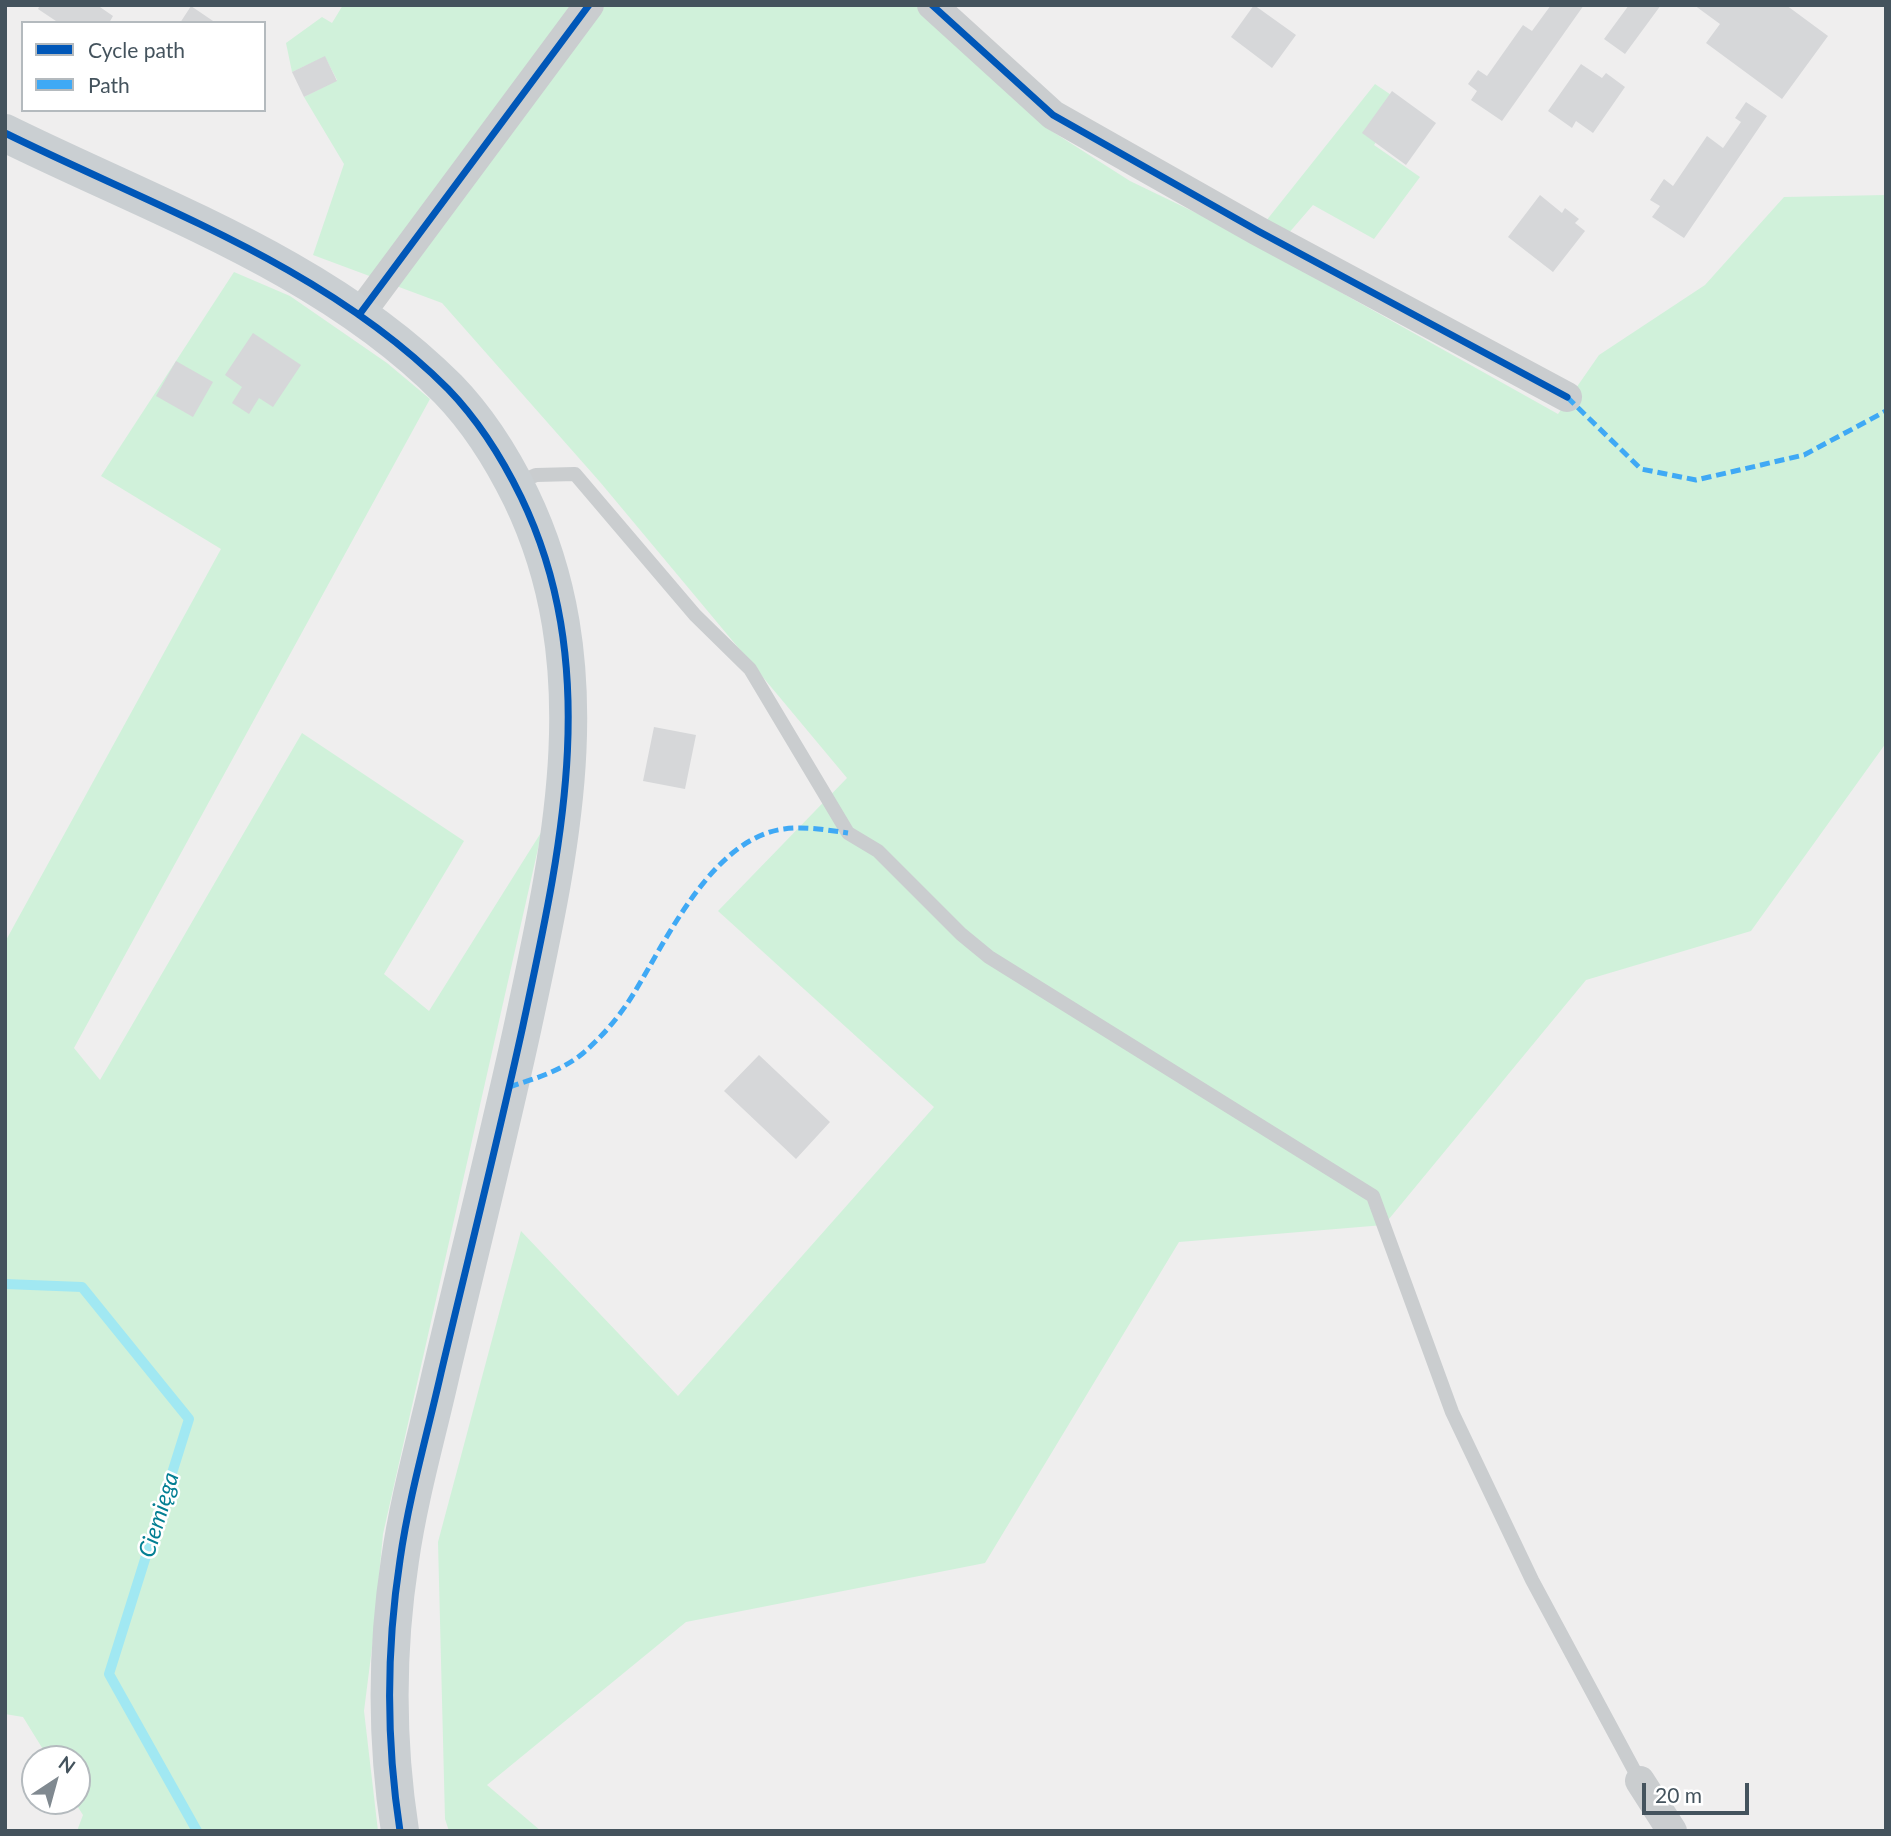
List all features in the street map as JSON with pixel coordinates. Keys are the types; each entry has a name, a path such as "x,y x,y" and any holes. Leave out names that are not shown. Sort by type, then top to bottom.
{"street":[{"path":"359,315 589,5"},
{"path":"932,5 1052,115 1258,231 1567,397"},
{"path":"5,132 255,252 359,315 402,348 449,390 477,424 515,484 535,526 558,601 568,674 567,779 551,889 509,1087 415,1483 400,1557 390,1646 388,1736 400,1831"},
{"path":"1640,1781 1672,1831"}],"lane":[{"path":"515,484 536,475 575,474 695,615 750,669 848,833 877,851 961,934 989,957 1373,1196 1452,1412 1532,1580 1640,1781"}],"green space":[{"path":"343,5 923,5 1050,130 1130,181 1217,223 1558,414 1599,355 1705,285 1784,197 1886,195 1886,743 1751,931 1586,980 1384,1225 1179,1242 985,1563 686,1622 487,1785 541,1831 449,1831 445,1819 438,1542 521,1231 678,1396 934,1107 718,911 847,778 600,482 442,303 313,255 344,164 304,97 337,80 325,57 292,72 286,43 322,17 332,23"},
{"path":"1375,84 1403,103 1374,145 1420,177 1374,239 1313,205 1281,242 1258,231"},
{"path":"234,272 290,296 387,363 430,399 74,1048 100,1080 302,733 464,841 384,974 429,1011 542,831 383,1534 364,1711 378,1831 77,1831 83,1815 91,1815 91,1745 40,1745 23,1717 5,1714 5,942 221,549 101,476"}],"building":[{"path":"40,5 97,5 113,16 110,21 56,21 38,9"},
{"path":"1254,5 1296,35 1272,68 1231,37"},
{"path":"1551,5 1584,5 1502,121 1471,100 1477,91 1468,84 1478,70 1487,76 1523,25 1532,31"},
{"path":"1629,5 1661,5 1625,54 1604,39"},
{"path":"1694,5 1786,5 1828,36 1782,99 1706,43 1720,24"},
{"path":"191,6 213,21 181,21"},
{"path":"325,56 337,81 304,97 292,72"},
{"path":"1581,64 1602,78 1606,73 1625,87 1593,133 1576,121 1572,128 1548,111"},
{"path":"1392,91 1436,123 1406,165 1362,133"},
{"path":"1746,102 1767,116 1684,238 1652,217 1660,206 1650,200 1664,179 1673,186 1707,136 1723,148 1741,122 1735,118"},
{"path":"1540,195 1562,213 1565,208 1579,219 1575,223 1585,231 1553,272 1508,237"},
{"path":"253,333 301,365 273,407 259,398 249,414 232,403 242,387 225,375"},
{"path":"176,361 213,382 193,417 156,396"},
{"path":"654,727 696,735 685,789 643,781"},
{"path":"759,1055 830,1122 796,1159 724,1091"}],"waterway":[{"name":"Ciemięga","path":"5,1284 82,1287 189,1419 109,1674 197,1831"}],"marked path":[{"path":"1567,397 1641,469 1696,480 1804,455 1886,411"},
{"path":"509,1087 565,1065 582,1054 604,1033 629,1002 695,894 735,851 759,836 784,829 808,828 848,833"}],"cycle path":[{"path":"359,315 589,5"},
{"path":"932,5 1053,115 1258,231 1567,397"},
{"path":"5,133 238,243 349,308 400,346 448,389 469,413 506,468 521,497 546,562 562,628 568,694 567,761 550,896 493,1159 413,1489 395,1594 390,1662 390,1729 400,1831"}]}
